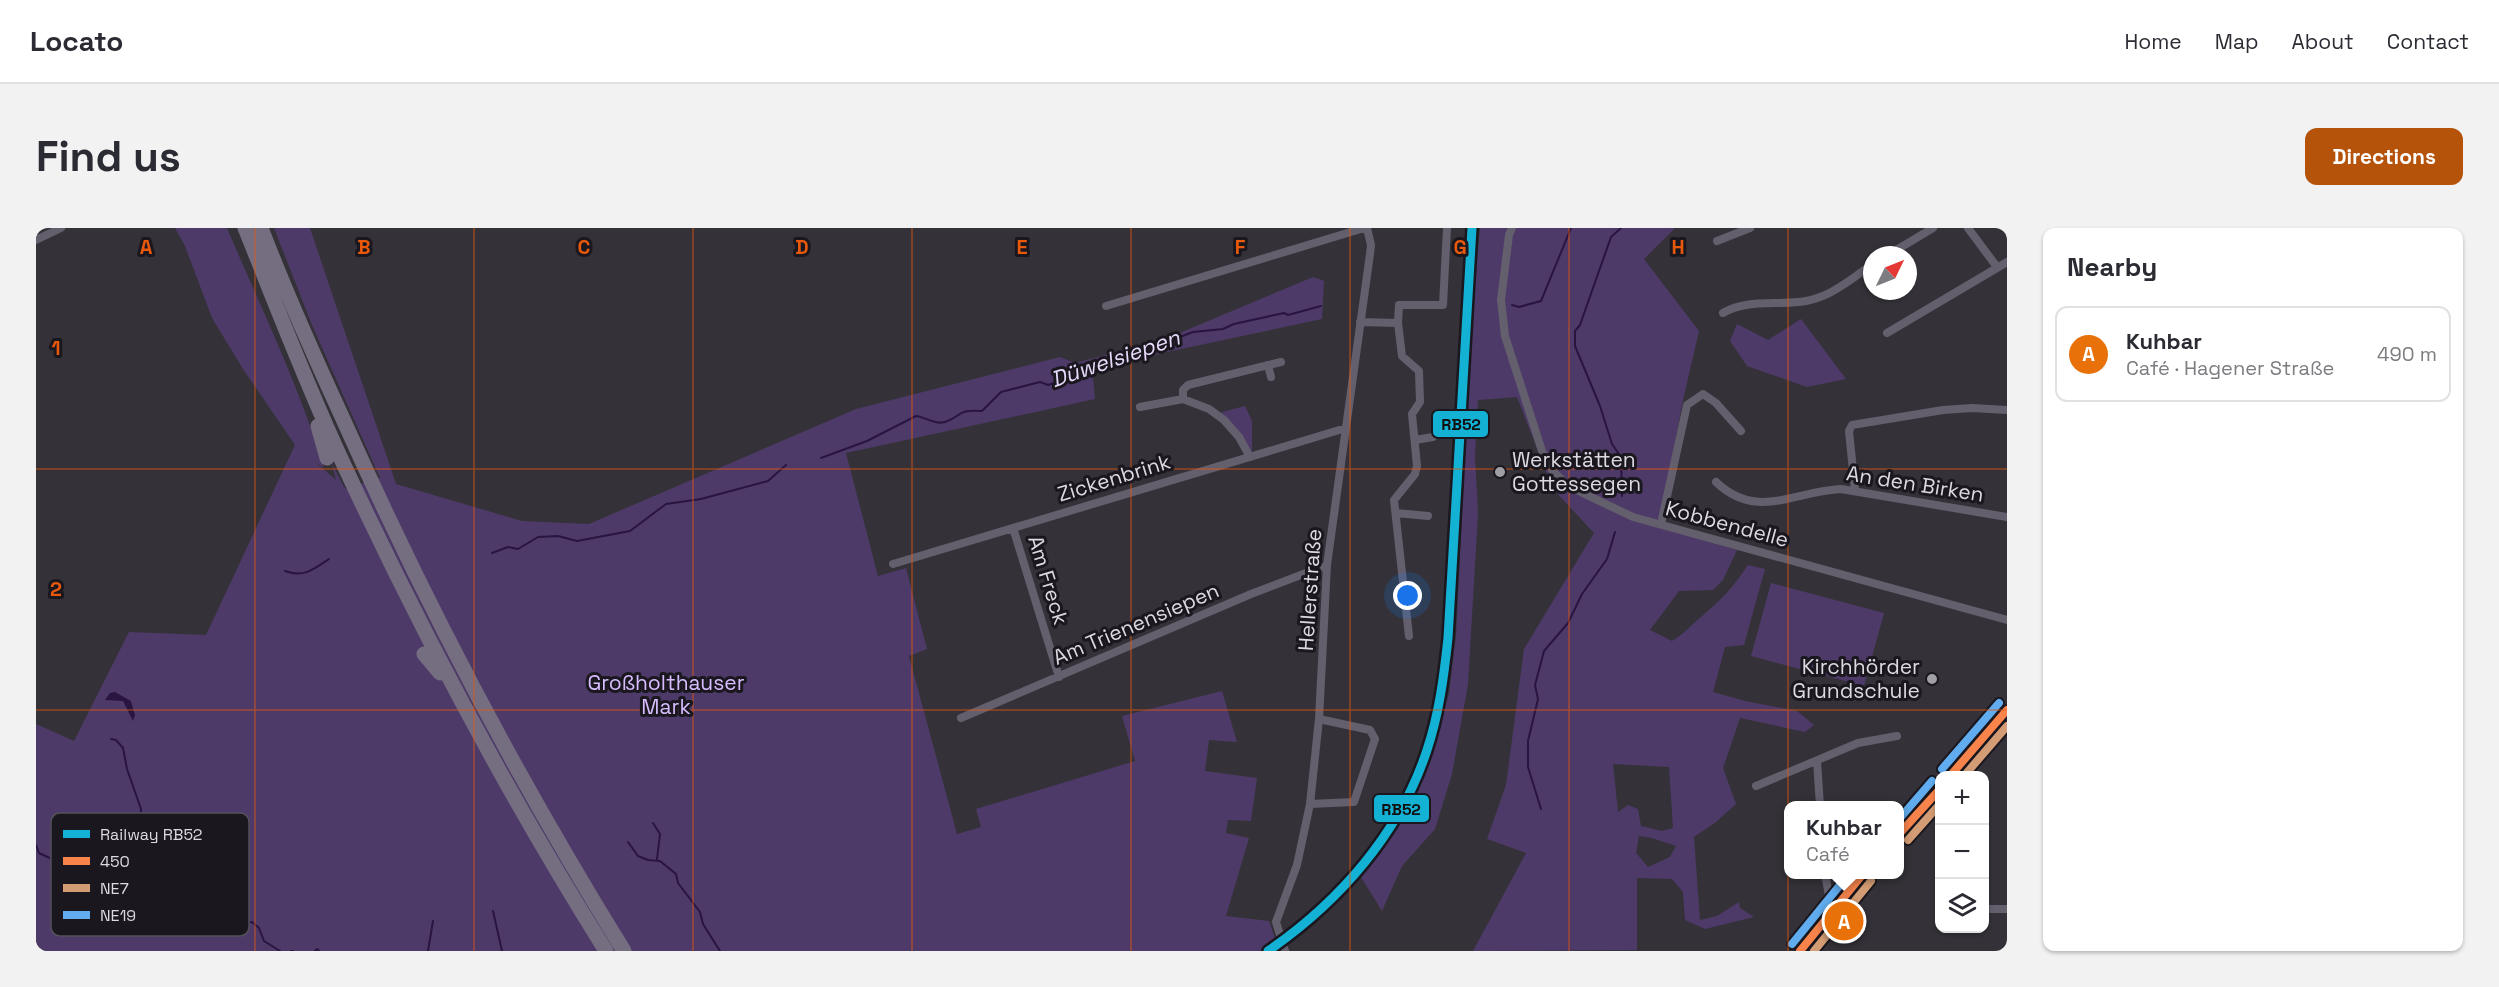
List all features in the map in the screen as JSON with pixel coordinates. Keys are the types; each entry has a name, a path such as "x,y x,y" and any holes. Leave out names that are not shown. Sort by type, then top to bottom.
{"highway":[{"path":"245,228 304,374 348,473 459,697 572,896 606,951"},
{"path":"261,228 346,428 422,591 491,724 624,951"},
{"path":"304,374 327,458"},
{"path":"346,428 374,472"},
{"path":"424,654 459,697"},
{"path":"483,691 491,724"}],"main road":[{"path":"1954,771 2007,710"},
{"path":"1904,828 1935,793"},
{"path":"1800,951 1859,879"}],"street":[{"path":"36,240 61,228"},
{"path":"1106,306 1366,228"},
{"name":"Hellerstraße","path":"1285,951 1276,922 1297,865 1310,804 1319,718 1327,566 1371,244 1366,228"},
{"path":"1409,636 1394,500 1415,474 1417,466 1412,414 1420,402 1419,371 1402,356 1398,323 1399,305 1443,305 1447,228"},
{"name":"Kobbendelle","path":"1512,228 1509,235 1501,300 1505,336 1546,461 1561,480 1579,493 1633,517 2007,620"},
{"path":"1717,241 1750,228"},
{"path":"1902,246 1933,228"},
{"path":"1968,228 1997,267"},
{"path":"1887,333 2007,262"},
{"path":"1723,313 1733,307 1802,302 1821,297 1863,271"},
{"path":"1360,322 1398,323"},
{"path":"1183,399 1183,390 1188,386 1281,362"},
{"path":"1268,365 1271,377"},
{"path":"1660,524 1687,405 1703,394 1716,403 1740,431"},
{"path":"1140,407 1183,399 1209,409 1224,420 1239,438 1250,457"},
{"path":"1855,490 1849,431 1852,425 1943,410 1972,408 2007,410"},
{"name":"Zickenbrink","path":"892,564 1346,428"},
{"path":"1414,440 1433,437"},
{"name":"An den Birken","path":"1716,482 1736,497 1764,504 1826,489 1855,490 2007,517"},
{"path":"1395,513 1428,516"},
{"name":"Am Freck","path":"1013,528 1059,676"},
{"name":"Am Trienensiepen","path":"961,718 1251,594 1327,566"},
{"path":"1310,804 1354,802 1375,739 1370,730 1319,718"},
{"path":"1756,786 1858,743 1897,736"},
{"path":"1817,761 1820,801"},
{"path":"1826,879 1830,902 1834,908"},
{"path":"1989,909 2007,909"}],"green space":[{"name":"Großholthauser Mark","path":"175,228 227,228 291,377 324,468 315,462 336,480 332,464 344,487 350,492 372,477 380,478 312,325 274,228 310,228 396,484 522,521 589,524 856,409 1060,357 1075,363 1163,340 1313,277 1324,281 1322,319 1134,361 1132,357 1092,368 1095,399 846,453 878,576 906,568 927,649 909,656 957,834 981,827 976,809 1135,761 1122,716 1222,691 1237,742 1209,740 1205,771 1257,778 1251,821 1228,820 1226,833 1249,838 1226,916 1269,921 1276,941 1260,951 36,951 36,724 74,741 129,632 206,635 295,445 243,369 212,318 185,246"},
{"path":"1480,228 1675,228 1644,259 1699,331 1683,400 1659,527 1737,550 1723,580 1713,590 1679,591 1650,630 1672,641 1721,599 1748,565 1765,569 1744,645 1725,647 1713,692 1797,711 1814,725 1805,732 1740,718 1723,768 1736,804 1694,837 1700,920 1717,916 1739,902 1740,908 1754,917 1705,929 1685,920 1683,892 1672,879 1637,878 1637,950 1473,951 1526,853 1487,839 1506,785 1524,649 1594,533 1553,489 1517,397 1478,400 1475,456 1478,513 1468,684 1452,774 1435,829 1402,866 1382,911 1361,877 1407,811 1428,765 1449,694 1456,636 1471,333","holes":["1613,764 1669,767 1673,828 1662,831 1641,826 1638,809 1628,805 1618,812","1639,836 1652,838 1676,846 1670,857 1648,867 1636,853"]},
{"path":"1801,319 1846,379 1807,387 1747,366 1730,341 1737,324 1768,340"},
{"path":"1245,406 1252,421 1252,452 1219,413"},
{"path":"1771,583 1884,613 1864,686 1751,656"}],"shaded area":[{"path":"115,692 131,701 135,715 133,721 123,701 105,700 110,693"}],"waterway":[{"name":"Düwelsiepen","path":"1512,305 1519,307 1541,301 1571,228"},
{"path":"1621,228 1611,237 1580,325 1575,331 1575,346 1600,406 1612,444 1621,457 1622,496"},
{"name":"Düwelsiepen","path":"821,458 867,441 916,416 945,422 964,412 982,411 1001,392 1040,382 1048,385 1193,332 1223,329 1234,324 1284,313 1288,315 1321,306"},
{"name":"Düwelsiepen","path":"492,553 508,547 518,549 538,537 558,536 577,541 630,531 666,504 701,499 768,481 786,465"},
{"path":"1541,809 1528,767 1528,741 1538,699 1535,685 1544,651 1568,623 1582,594 1607,559 1615,532"},
{"name":"Düwelsiepen","path":"285,571 303,573 329,559"},
{"path":"111,739 116,740 123,748 141,813"},
{"path":"653,823 660,834 657,859"},
{"path":"628,842 638,856 660,861 676,874 678,883 700,912 703,924 720,951"},
{"path":"36,845 39,853 51,859"},
{"path":"493,911 502,951"},
{"path":"428,951 433,921"},
{"path":"249,922 252,922 259,928 264,941 280,951"},
{"path":"315,951 317,949 319,951"}],"rail line":[{"name":"RB52","path":"1268,951 1319,911 1364,863 1384,837 1401,810 1415,780 1435,723 1448,638 1472,228"}],"transit line":[{"name":"NE19","path":"1942,769 1999,703"},
{"name":"450","path":"1954,771 2007,710"},
{"name":"NE7","path":"1968,771 2007,726"},
{"name":"NE19","path":"1904,813 1932,781"},
{"name":"450","path":"1904,829 1935,794"},
{"name":"NE7","path":"1908,840 1935,810"},
{"name":"NE19","path":"1792,944 1845,879"},
{"name":"450","path":"1800,951 1859,879"},
{"name":"NE7","path":"1814,951 1871,881"}],"place":[{"name":"Werkstätten Gottessegen","path":"1500,472"},
{"name":"Kirchhörder Grundschule","path":"1932,679"},
{"name":"Kuhbar","path":"1844,921"}]}
